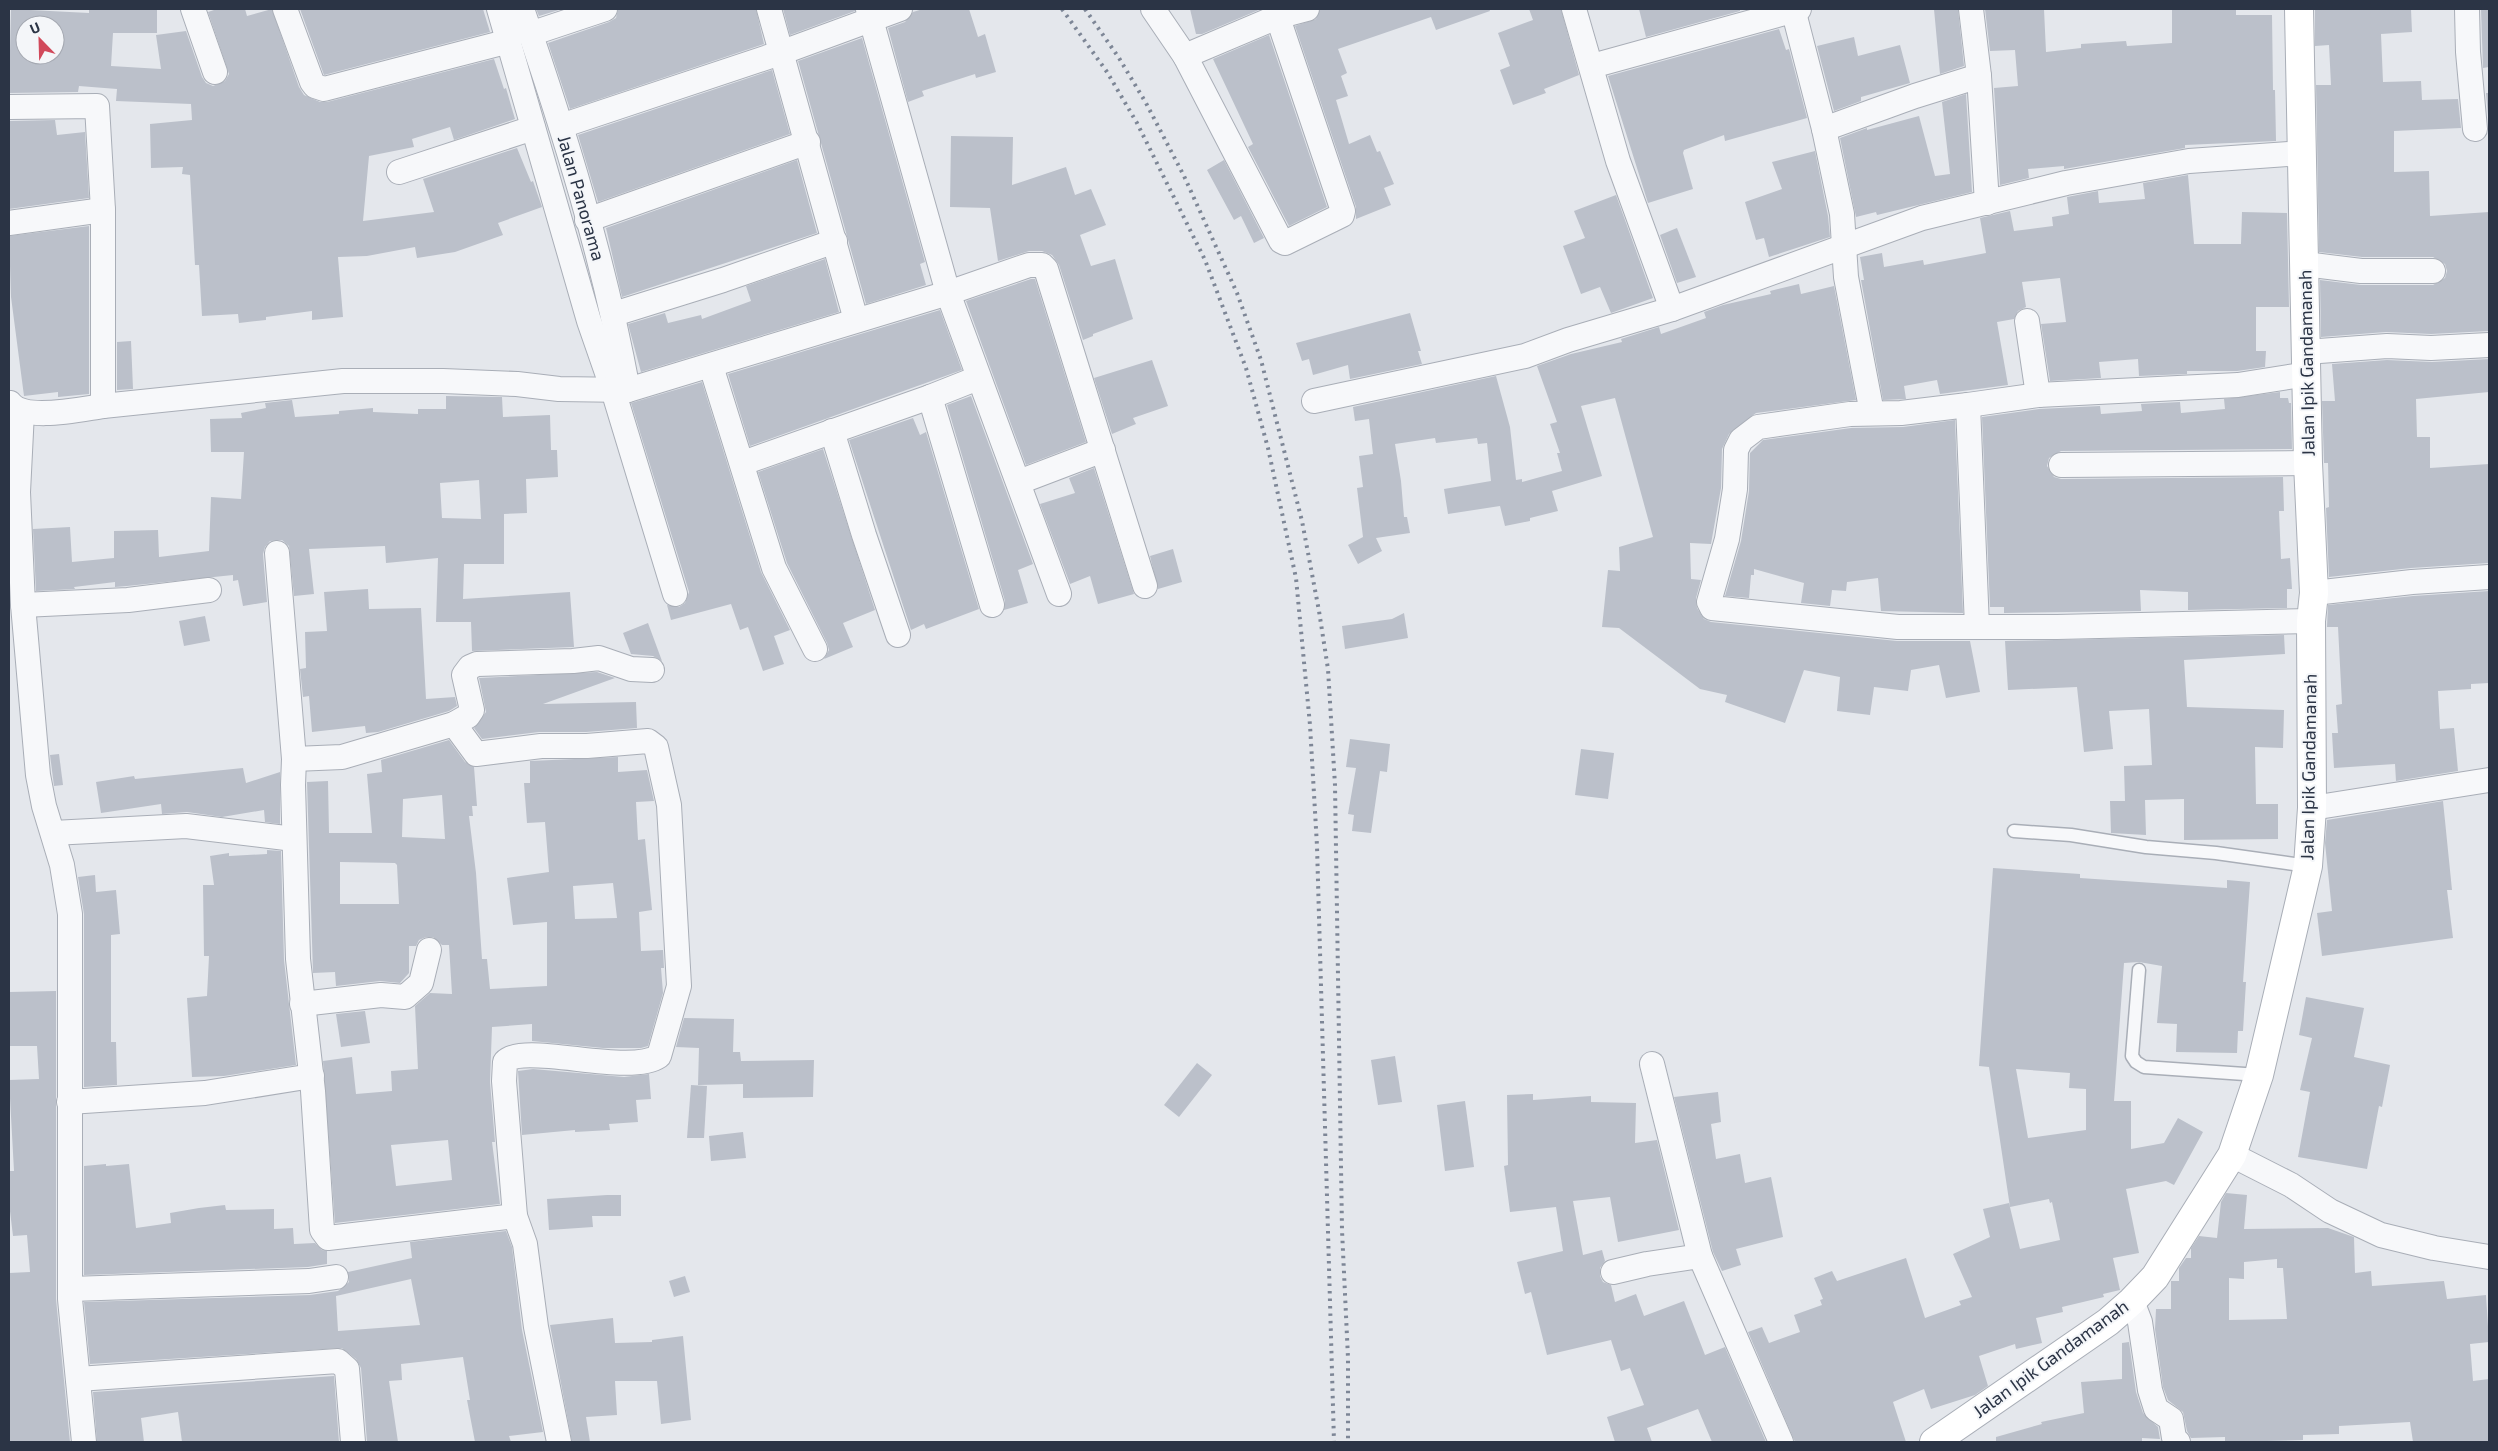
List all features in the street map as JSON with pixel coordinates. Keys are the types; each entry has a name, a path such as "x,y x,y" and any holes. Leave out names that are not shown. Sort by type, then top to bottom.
{"street":[{"path":"192,9 214,72"},
{"path":"284,9 312,82 315,86 324,89 520,38 605,9"},
{"path":"498,9 520,38 533,128 589,321 621,390 676,594"},
{"name":"Jalan Panorama","path":"522,9 520,38 561,126 614,314 621,390"},
{"path":"769,9 808,142 856,320"},
{"path":"561,126 782,52 870,15 900,9"},
{"path":"1153,9 1180,48 1281,241 1285,243 1342,215 1343,211 1276,13"},
{"path":"1170,9 1180,48"},
{"path":"1180,48 1276,13 1306,9"},
{"path":"1574,9 1618,161 1672,309"},
{"path":"1592,66 1795,9 1842,214 1846,277 1872,413"},
{"path":"1971,9 1979,76 1987,203"},
{"name":"Jalan Ipik Gandamanah","path":"1934,1442 2108,1322 2132,1301 2155,1276 2232,1155 2259,1075 2308,866 2312,808 2311,620 2314,593 2308,463 2299,9"},
{"path":"2467,9 2468,52 2475,129"},
{"path":"870,15 948,293 978,378 1020,482 1059,594"},
{"path":"1824,129 1915,96 1979,76"},
{"path":"9,108 97,106 103,210 103,406"},
{"path":"399,172 533,128"},
{"path":"587,220 808,142"},
{"path":"1314,401 1505,361 1672,309 1844,248 1922,218 2066,183 2189,161 2303,153"},
{"path":"9,223 103,210"},
{"path":"614,314 723,280 835,241"},
{"path":"84,1442 71,1289 72,1129 69,1102 72,1030 70,914 62,865 38,775 23,605 15,407 55,412 343,380 443,381 517,384 559,389 621,390 711,366 948,293 1037,263 1046,269 1145,586"},
{"path":"2305,264 2361,271 2433,271"},
{"path":"2027,321 2038,395"},
{"path":"2311,620 1977,628 1898,627 1827,622 1712,608 1709,602 1727,539 1735,489 1736,450 1741,440 1758,427 1872,413 1901,413 1968,406 2038,395 2238,385 2307,363 2387,346 2430,348 2489,344"},
{"path":"711,366 743,463 774,568 815,649"},
{"path":"743,463 930,397 978,378"},
{"path":"930,397 992,605"},
{"path":"1968,406 1977,628"},
{"path":"832,431 864,535 898,635"},
{"path":"1020,482 1103,450"},
{"path":"2061,465 2308,463"},
{"path":"278,553 294,759 294,839 298,959 312,1076 324,1235 328,1238 515,1216"},
{"path":"2314,593 2412,582 2489,577"},
{"path":"23,605 128,600 209,590"},
{"path":"294,759 342,757 454,724 468,716 472,710 464,674 470,667 477,664 573,661 599,658 631,669 652,670"},
{"path":"454,724 476,754 541,746 587,746 648,741 656,747 669,805 680,986 659,1056 652,1061 629,1064 572,1057 513,1056 504,1062 515,1216 525,1244 536,1327 559,1442"},
{"path":"2312,808 2489,780"},
{"path":"53,833 186,826 294,839"},
{"path":"302,1004 381,996 405,997 420,983 429,950"},
{"path":"1652,1064 1700,1256 1780,1442"},
{"path":"69,1102 205,1093 312,1076"},
{"path":"2232,1155 2291,1185 2330,1210 2381,1235 2434,1248 2489,1256"},
{"path":"1613,1272 1647,1264 1700,1256"},
{"path":"71,1289 309,1281 336,1277"},
{"path":"2132,1301 2140,1322 2150,1390 2156,1409 2171,1419 2174,1438 2178,1442"},
{"path":"78,1379 338,1361 347,1369 353,1442"}],"lane":[{"path":"2014,831 2071,835 2146,847 2216,853 2308,866"},
{"path":"2139,970 2132,1056 2136,1062 2144,1067 2259,1075"}],"building":[{"path":"11,9 89,13 89,9 157,9 157,33 113,33 111,66 161,69 156,35 186,31 202,77 206,83 213,86 225,81 229,74 208,12 217,9 245,9 247,16 272,9 299,87 304,95 320,102 327,102 494,59 504,89 506,88 515,119 454,140 450,127 412,139 414,147 369,156 363,221 434,212 423,179 517,148 531,182 533,181 542,207 498,223 503,235 455,252 417,258 415,247 367,256 338,257 343,317 312,320 312,311 266,317 266,320 239,323 238,314 202,316 199,265 195,265 190,175 182,174 183,167 151,168 150,124 192,120 191,104 116,101 117,89 79,86 78,92 9,93"},
{"path":"300,9 483,9 490,32 324,75"},
{"path":"536,9 562,9 539,16"},
{"path":"618,9 756,9 764,44 570,109 548,43 609,22 616,18"},
{"path":"783,9 855,9 855,11 790,35"},
{"path":"923,9 969,9 978,37 985,34 996,72 976,78 975,74 922,91 924,96 908,102 888,28 905,22 913,12"},
{"path":"1190,9 1261,9 1202,34 1196,34"},
{"path":"1320,9 1489,9 1490,11 1436,30 1431,17 1338,49 1347,73 1341,76 1348,96 1336,100 1349,144 1370,135 1377,152 1380,151 1394,184 1384,188 1391,205 1356,219 1356,207 1295,26 1316,19"},
{"path":"1529,9 1561,9 1579,75 1544,89 1546,93 1513,105 1500,70 1510,66 1498,33 1533,20"},
{"path":"1639,9 1740,9 1740,11 1646,37"},
{"path":"1934,9 1958,9 1964,66 1940,74"},
{"path":"1985,9 2044,9 2046,52 2081,48 2081,44 2126,41 2127,46 2172,43 2172,9 2236,9 2236,15 2272,15 2276,141 2185,145 2185,148 2064,169 2064,166 2028,169 2029,178 2000,185 1994,88 2018,86 2015,50 1990,51"},
{"path":"2315,9 2411,9 2412,32 2381,34 2383,82 2421,81 2422,100 2458,99 2461,128 2394,131 2394,172 2429,171 2430,216 2489,212 2489,331 2431,334 2386,332 2321,337 2320,280 2361,285 2433,285 2445,278 2447,271 2445,264 2433,257 2362,257 2319,252 2316,85 2331,85 2329,45 2315,46"},
{"path":"2481,9 2489,9 2489,67 2483,68"},
{"path":"1779,29 1786,50 1789,49 1807,118 1725,141 1724,135 1684,150 1683,153 1693,189 1648,203 1608,76"},
{"path":"1269,35 1327,207 1289,226 1248,147 1253,144 1213,59"},
{"path":"1854,37 1858,56 1900,45 1910,83 1861,97 1861,101 1834,111 1817,46"},
{"path":"862,38 925,262 920,264 926,285 866,304 798,61"},
{"path":"772,70 790,134 598,202 578,135"},
{"path":"2486,93 2489,93 2489,127"},
{"path":"1966,94 1972,192 1877,215 1876,212 1856,217 1840,138 1867,128 1867,130 1919,116 1935,176 1950,174 1942,102"},
{"path":"55,120 57,135 85,132 89,198 9,209 9,121"},
{"path":"951,136 1013,137 1012,185 1066,167 1075,195 1091,189 1106,225 1080,235 1091,266 1115,259 1133,319 1093,334 1093,336 1083,340 1059,265 1052,255 1042,251 1029,251 998,261 990,208 950,207"},
{"path":"1815,151 1828,216 1830,237 1769,257 1764,238 1756,240 1745,202 1782,189 1772,162"},
{"path":"797,160 817,233 622,297 606,228"},
{"path":"1224,160 1264,238 1254,243 1241,216 1234,220 1207,170"},
{"path":"2188,175 2194,244 2241,244 2242,212 2287,213 2289,307 2256,307 2256,351 2266,351 2265,367 2237,371 2187,371 2187,374 2139,376 2138,359 2099,362 2101,378 2050,381 2041,324 2066,322 2060,278 2022,282 2026,307 2018,311 2014,319 1997,322 2008,385 1940,394 1937,380 1904,386 1906,399 1883,400 1861,280 1864,280 1860,257 1882,253 1884,267 1923,260 1924,265 1986,253 1980,218 2010,211 2014,231 2053,226 2052,217 2069,214 2067,197 2098,191 2099,203 2145,199 2143,183"},
{"path":"1616,195 1653,298 1611,313 1600,287 1581,294 1563,246 1585,238 1574,211"},
{"path":"89,226 89,394 58,397 58,392 24,396 11,297 9,236"},
{"path":"1677,228 1696,277 1677,283 1660,235"},
{"path":"825,259 839,312 641,372 628,324 665,313 668,323 701,315 702,319 751,301 746,286"},
{"path":"1035,279 1086,442 1026,465 966,301"},
{"path":"1799,284 1801,294 1834,286 1856,400 1756,413 1729,434 1722,449 1721,488 1711,544 1690,543 1691,579 1701,580 1696,598 1697,608 1704,619 1711,622 1897,641 1970,641 1980,692 1946,698 1939,665 1911,670 1908,691 1874,687 1870,715 1837,711 1840,677 1804,670 1785,723 1725,702 1727,695 1700,689 1619,628 1602,627 1608,570 1620,571 1619,547 1653,537 1615,398 1581,406 1602,476 1552,491 1558,511 1530,518 1530,521 1505,526 1500,506 1448,514 1444,489 1491,481 1487,443 1478,444 1477,438 1436,443 1435,438 1395,444 1404,517 1407,517 1410,533 1376,538 1382,551 1358,564 1348,545 1363,537 1357,488 1363,487 1359,456 1373,454 1369,419 1355,421 1353,407 1496,376 1510,427 1516,480 1522,479 1522,482 1562,471 1557,453 1560,453 1550,424 1557,422 1537,366 1571,354 1622,342 1621,339 1659,327 1661,334 1706,318 1704,312 1723,305 1771,294 1770,291"},
{"path":"940,310 962,370 750,446 728,374"},
{"path":"1410,313 1421,351 1418,351 1422,364 1350,379 1348,365 1313,375 1309,359 1302,361 1296,343"},
{"path":"131,341 133,389 117,390 117,342"},
{"path":"2489,359 2489,392 2416,399 2417,437 2430,437 2430,468 2489,464 2489,563 2411,568 2329,577 2326,508 2329,507 2328,463 2324,463 2322,401 2335,401 2332,364 2387,360 2432,362"},
{"path":"1152,360 1168,406 1133,418 1136,424 1112,434 1094,378"},
{"path":"702,382 761,572 790,630 774,636 784,664 763,671 748,627 740,630 731,604 671,620 667,605 679,607 685,603 689,592 631,403"},
{"path":"2280,392 2280,398 2288,398 2289,403 2291,403 2292,449 2061,451 2049,458 2047,466 2054,477 2061,479 2283,477 2284,511 2279,511 2281,559 2290,558 2292,589 2287,589 2287,608 2188,610 2188,592 2140,590 2141,611 2004,613 2004,607 1990,607 1982,417 2039,409 2100,406 2101,414 2142,411 2141,404 2180,402 2181,413 2225,409 2224,399"},
{"path":"446,396 502,397 503,417 550,415 551,450 557,450 558,477 526,479 527,513 504,514 504,564 464,564 463,599 570,592 574,647 472,651 471,622 436,622 438,558 386,563 385,546 309,549 314,594 294,596 289,546 282,540 270,541 265,547 263,554 267,602 243,606 238,580 233,581 233,575 115,587 115,582 74,587 75,589 36,591 33,529 70,527 72,562 114,558 114,531 158,530 159,557 209,551 211,497 241,499 244,452 211,452 210,419 242,418 241,413 266,408 265,403 292,400 295,417 339,414 339,411 373,408 373,412 418,414 418,409 446,409","holes":["479,480 481,519 442,518 440,483"]},
{"path":"971,396 1033,564 1018,570 1028,603 1004,610 1005,601 947,405"},
{"path":"913,418 920,435 926,432 979,609 926,629 924,624 911,630 849,440"},
{"path":"1955,420 1963,613 1881,611 1878,578 1847,582 1846,591 1832,590 1830,606 1801,603 1804,583 1754,569 1754,575 1751,575 1749,598 1725,596 1741,541 1749,491 1750,453 1763,440 1851,428 1903,427"},
{"path":"823,449 875,610 843,623 853,647 824,659 829,650 827,643 787,563 758,472"},
{"path":"1094,468 1134,594 1098,604 1090,576 1070,584 1040,504 1075,493 1069,478"},
{"path":"1173,549 1182,582 1158,589 1150,556"},
{"path":"368,589 369,609 421,608 426,699 455,697 457,706 449,711 378,732 366,733 365,726 312,732 309,696 303,697 300,669 306,668 305,632 327,631 324,592"},
{"path":"2489,591 2489,683 2471,684 2471,689 2438,691 2440,729 2454,728 2458,771 2396,781 2395,764 2334,768 2332,733 2338,733 2336,705 2342,704 2338,627 2327,627 2328,605 2413,596"},
{"path":"1404,613 1408,638 1345,649 1342,626 1392,619"},
{"path":"205,616 210,641 184,646 179,621"},
{"path":"648,623 662,661 653,656 631,654 623,633"},
{"path":"2284,635 2285,654 2184,660 2187,707 2284,710 2283,748 2255,747 2256,804 2278,804 2278,839 2184,840 2184,799 2145,800 2146,835 2111,833 2110,801 2125,801 2124,766 2152,765 2149,709 2109,711 2113,749 2084,752 2077,687 2008,690 2005,641"},
{"path":"597,672 615,678 543,704 636,702 637,728 586,732 539,732 482,739 474,728 486,712 479,678"},
{"path":"1350,739 1390,744 1387,772 1380,771 1371,833 1352,831 1354,815 1348,814 1356,768 1346,767"},
{"path":"449,740 465,762 474,767 477,806 472,806 473,816 469,816 476,873 482,959 487,959 490,989 547,986 547,922 513,925 507,878 549,872 545,822 527,823 524,783 530,783 530,761 618,757 618,772 647,770 654,801 636,802 638,840 645,839 652,910 639,912 641,951 663,950 664,968 661,968 663,993 648,1046 641,1048 603,1048 532,1041 532,1024 492,1027 490,1082 495,1142 492,1142 500,1204 335,1223 323,1061 352,1057 356,1094 392,1091 391,1071 418,1069 415,1006 430,993 452,994 449,945 442,945 433,937 419,940 416,946 409,946 409,973 400,983 380,981 336,986 335,972 313,973 307,782 328,781 329,833 372,833 367,774 382,772 381,760","holes":["442,795 445,839 402,837 403,799","340,862 395,863 397,865 399,904 340,904","613,883 617,918 575,919 573,886","448,1140 452,1180 396,1186 391,1145"]},
{"path":"1581,749 1614,753 1608,799 1575,795"},
{"path":"59,754 63,785 54,786 50,755"},
{"path":"243,768 246,783 280,772 280,824 265,822 264,810 222,817 187,812 162,814 161,804 101,813 96,782 134,776 135,779"},
{"path":"2443,801 2452,890 2447,890 2453,938 2322,956 2317,913 2332,911 2325,843 2327,820"},
{"path":"267,850 281,851 284,960 296,1065 224,1076 192,1077 187,998 207,996 209,956 204,956 203,885 214,885 210,856 229,853 229,856 267,854"},
{"path":"1993,868 2080,874 2080,878 2227,888 2227,880 2250,882 2243,982 2246,982 2243,1031 2238,1031 2237,1053 2176,1052 2177,1024 2157,1023 2162,966 2139,962 2124,963 2114,1101 2131,1101 2131,1149 2164,1143 2178,1118 2203,1132 2174,1185 2166,1181 2126,1189 2139,1253 2113,1258 2120,1290 2103,1294 2104,1297 2062,1307 2063,1312 2036,1318 2042,1343 2016,1349 2015,1344 1979,1356 1988,1386 1975,1395 1931,1409 1924,1389 1893,1402 1906,1442 1795,1442 1748,1332 1762,1327 1769,1343 1800,1332 1794,1315 1822,1305 1820,1300 1823,1299 1814,1278 1832,1271 1837,1281 1906,1258 1925,1318 1961,1305 1959,1301 1972,1297 1953,1254 1990,1237 1983,1209 2009,1203 2020,1249 2060,1240 2052,1202 2050,1203 2049,1199 2010,1207 1989,1067 1979,1066","holes":["2016,1069 2070,1073 2069,1088 2086,1089 2086,1130 2028,1138"]},
{"path":"95,875 96,892 116,890 120,934 111,935 111,1042 116,1042 117,1085 84,1087 84,914 78,877"},
{"path":"56,991 56,1299 70,1442 9,1442 9,1273 30,1272 27,1235 13,1236 9,1203 9,1171 14,1171 9,1080 39,1079 37,1046 9,1046 9,992"},
{"path":"2306,997 2364,1008 2354,1057 2390,1065 2382,1107 2379,1106 2367,1169 2298,1157 2310,1092 2300,1090 2312,1038 2299,1035"},
{"path":"365,1011 370,1043 341,1047 336,1014"},
{"path":"684,1018 734,1019 733,1052 740,1052 741,1061 814,1060 813,1097 743,1098 743,1084 698,1085 699,1048 676,1047"},
{"path":"1395,1056 1402,1102 1378,1105 1371,1060"},
{"path":"1197,1063 1212,1075 1179,1117 1164,1105"},
{"path":"533,1069 624,1077 649,1074 651,1099 636,1100 638,1122 609,1124 610,1130 575,1132 575,1130 522,1135 518,1071"},
{"path":"691,1085 707,1086 704,1138 687,1138"},
{"path":"1718,1092 1721,1122 1711,1124 1716,1159 1740,1154 1745,1183 1771,1177 1783,1237 1736,1249 1741,1265 1722,1271 1713,1252 1674,1097"},
{"path":"1533,1094 1533,1100 1591,1096 1591,1102 1636,1103 1635,1143 1657,1140 1679,1230 1618,1242 1610,1197 1573,1201 1583,1255 1602,1250 1605,1261 1600,1268 1600,1276 1603,1282 1611,1285 1615,1302 1636,1294 1644,1316 1684,1301 1705,1355 1725,1347 1766,1442 1712,1442 1698,1409 1647,1428 1652,1442 1615,1442 1607,1417 1644,1405 1630,1368 1621,1371 1611,1340 1547,1355 1531,1292 1525,1294 1517,1262 1563,1251 1556,1207 1510,1212 1504,1166 1508,1165 1507,1095"},
{"path":"1465,1101 1474,1167 1445,1171 1437,1105"},
{"path":"743,1132 746,1158 711,1161 709,1136"},
{"path":"106,1164 106,1166 129,1164 136,1228 171,1223 170,1213 199,1208 225,1205 226,1210 274,1209 274,1229 293,1228 294,1244 315,1243 322,1250 327,1251 327,1264 308,1267 84,1275 84,1166"},
{"path":"2226,1193 2247,1195 2244,1229 2328,1228 2354,1237 2355,1273 2371,1271 2372,1286 2444,1281 2447,1299 2486,1295 2489,1342 2470,1344 2473,1381 2489,1379 2489,1442 2413,1442 2410,1422 2339,1426 2339,1434 2303,1435 2303,1440 2225,1442 2225,1437 2191,1438 2187,1431 2183,1412 2168,1400 2163,1387 2155,1329 2156,1309 2171,1309 2171,1281 2179,1281 2179,1268 2186,1258 2191,1258 2191,1248 2199,1236 2217,1238 2221,1202","holes":["2277,1259 2277,1268 2283,1268 2287,1319 2229,1320 2229,1278 2244,1279 2244,1262"]},
{"path":"621,1195 621,1216 592,1216 593,1227 549,1230 547,1199"},
{"path":"506,1231 512,1247 522,1330 543,1432 509,1436 511,1442 475,1442 467,1400 470,1400 463,1357 401,1364 402,1380 389,1381 398,1442 367,1442 361,1368 356,1359 342,1348 90,1364 84,1302 310,1295 338,1291 349,1282 348,1272 412,1258 410,1242","holes":["411,1279 420,1325 338,1331 336,1296"]},
{"path":"685,1276 690,1292 674,1297 669,1281"},
{"path":"613,1318 615,1343 652,1342 652,1340 683,1336 691,1420 661,1424 657,1381 615,1381 617,1415 586,1417 590,1442 572,1442 550,1325"},
{"path":"2129,1342 2136,1392 2143,1413 2158,1427 2160,1439 2142,1438 2142,1442 1996,1442 1996,1437 2042,1424 2041,1422 2084,1413 2081,1382 2122,1379 2122,1343"},
{"path":"334,1376 339,1442 182,1442 178,1412 141,1418 144,1442 97,1442 93,1392"}],"railway":[{"path":"1062,9 1107,72 1137,123 1205,260 1246,368 1268,448 1296,578 1310,725 1317,846 1334,1442"},
{"path":"1085,9 1119,58 1146,103 1184,176 1237,293 1261,360 1302,521 1319,611 1328,669 1335,785 1342,1230 1348,1358 1348,1442"}]}
